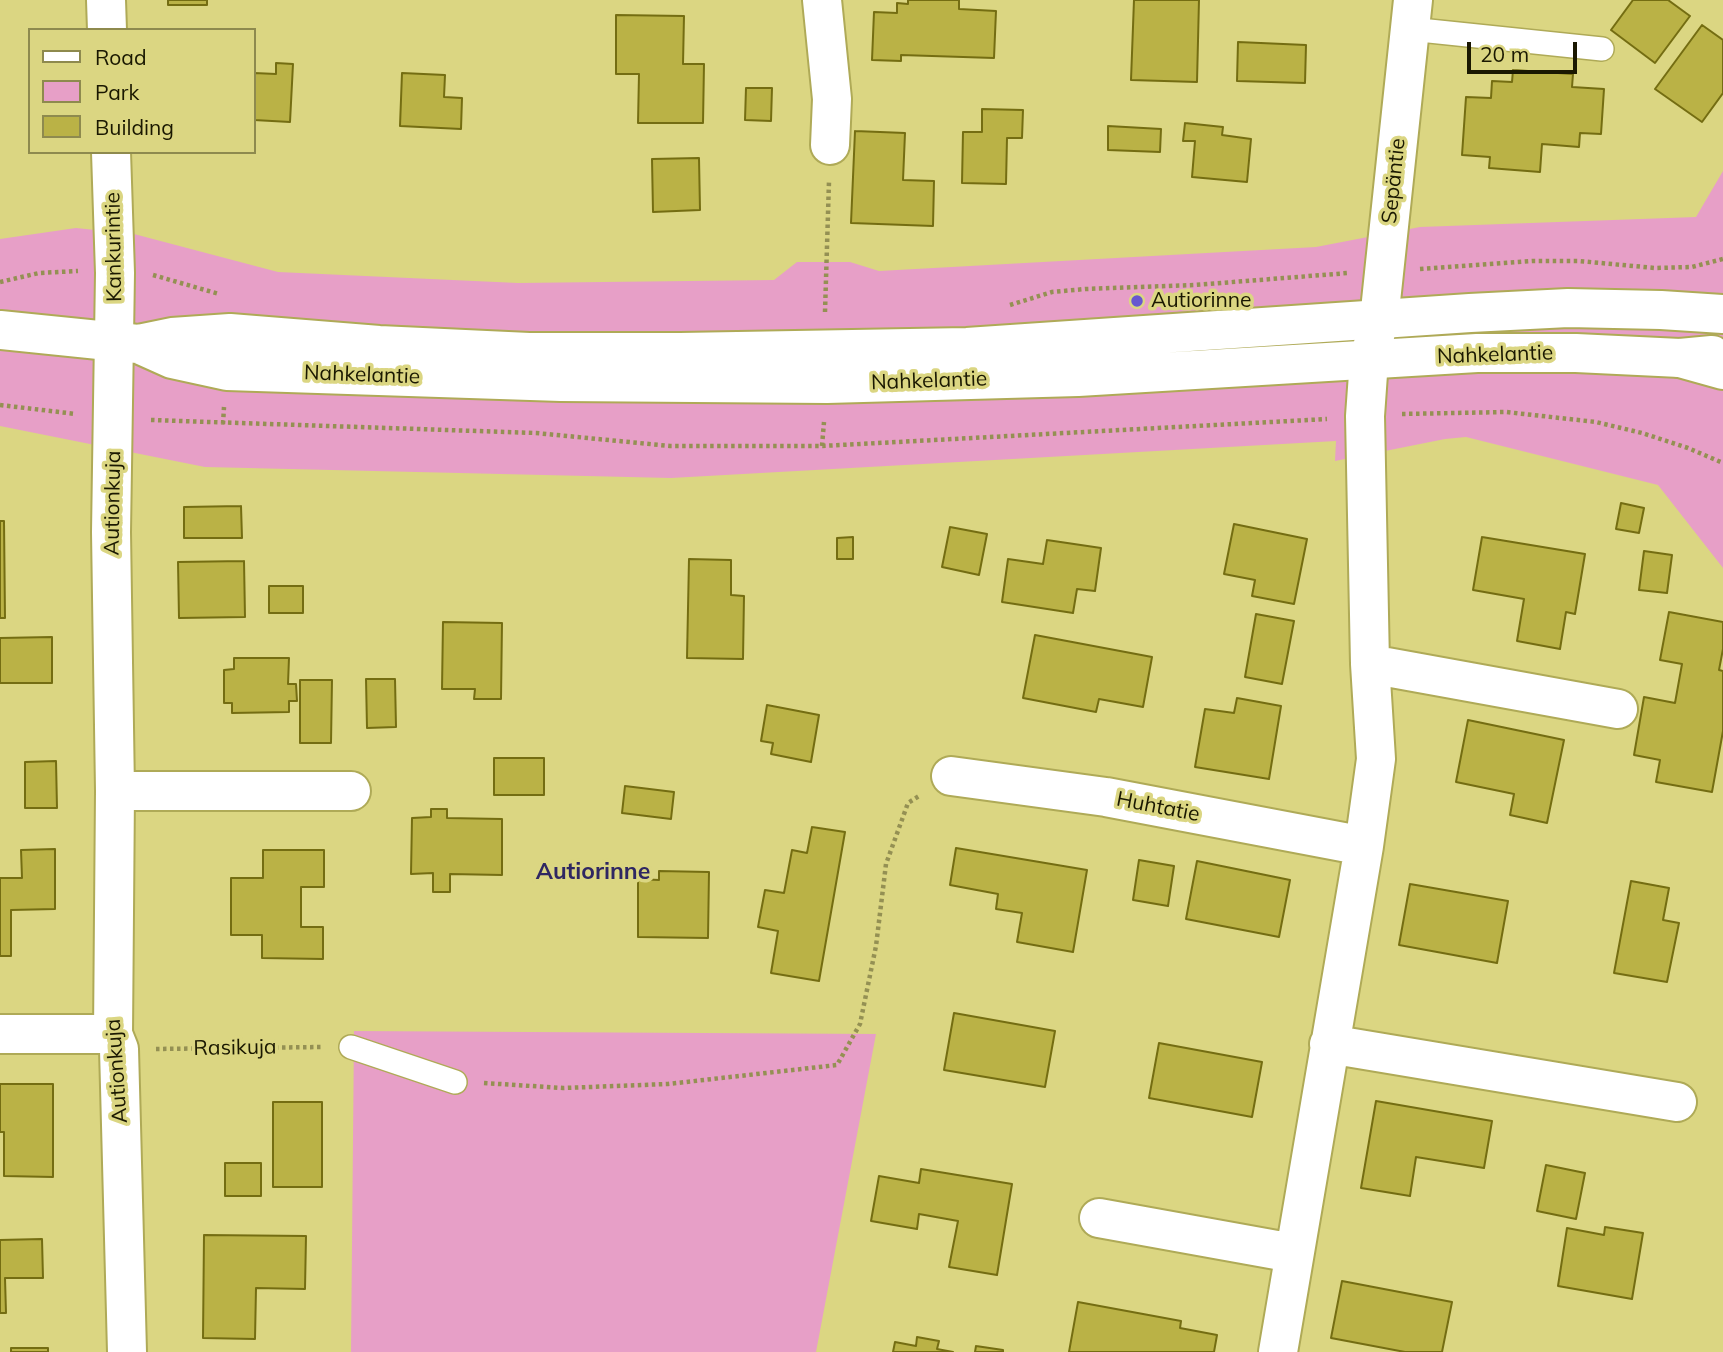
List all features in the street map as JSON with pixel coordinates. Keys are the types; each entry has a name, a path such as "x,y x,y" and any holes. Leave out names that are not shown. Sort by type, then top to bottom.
{"street":[{"path":"106,0 107,28"},
{"path":"822,0 832,99 830,145"},
{"name":"Sepäntie","path":"1369,360 1379,320 1412,15"},
{"name":"Kankurintie","path":"111,154 115,273 127,342"},
{"name":"Nahkelantie","path":"0,330 127,342 172,359 227,371 561,382 827,366 967,347 1379,320 1568,309 1723,314"},
{"name":"Autionkuja","path":"127,342 114,418 111,532 116,1041 127,1352"},
{"name":"Nahkelantie","path":"827,366 1078,377 1477,354 1564,353 1680,358 1723,355"},
{"path":"1680,358 1723,370"},
{"path":"1278,1352 1364,846 1376,759 1370,664 1365,416 1369,360"},
{"path":"1370,664 1618,709"},
{"name":"Huhtatie","path":"951,776 1105,797 1364,846"},
{"path":"115,791 351,791"},
{"path":"0,1034 116,1041"},
{"path":"1329,1044 1677,1102"},
{"path":"1100,1218 1293,1253"}],"lane":[{"path":"1412,15 1602,49"},
{"path":"351,1047 455,1082"}],"path":[{"path":"822,446 827,366 825,324 830,145"},
{"path":"1001,308 1052,292 1085,289 1195,285 1533,261 1579,261 1655,268 1692,267 1723,259"},
{"path":"0,282 40,273 148,274 220,294"},
{"path":"0,405 114,418 223,424 536,433 670,446 822,446 1466,411 1543,414 1596,422 1642,433 1723,463"},
{"path":"448,430 449,420"},
{"path":"455,1082 576,1088 668,1083 837,1065 860,1024 876,946 886,864 908,803 951,776"},
{"name":"Rasikuja","path":"116,1041 351,1047"}],"green space":[{"path":"1723,171 1723,568 1658,485 1466,437 1335,461 1336,441 671,478 205,467 0,426 0,239 76,228 134,234 278,272 518,283 774,280 797,262 850,262 879,271 1316,247 1420,227 1696,217"},
{"path":"354,1031 876,1034 816,1352 351,1352"}],"building":[{"path":"168,0 207,0 207,5 168,5"},
{"path":"908,0 959,0 959,9 996,11 994,58 901,55 901,61 872,60 874,12 897,13 897,3 908,4"},
{"path":"1134,0 1199,0 1197,82 1131,80"},
{"path":"1633,0 1668,0 1690,16 1655,63 1611,30"},
{"path":"616,15 684,16 683,64 704,64 703,123 638,123 639,74 616,74"},
{"path":"1702,25 1723,40 1723,93 1702,122 1655,89"},
{"path":"1238,42 1306,45 1305,83 1237,81"},
{"path":"276,63 293,64 290,122 256,120 256,73 276,74"},
{"path":"1513,70 1573,74 1572,87 1604,89 1601,134 1580,133 1579,147 1542,144 1540,172 1489,168 1490,157 1462,155 1466,97 1491,98 1492,81 1512,82"},
{"path":"402,73 445,75 444,97 462,98 461,129 400,126"},
{"path":"746,88 772,88 771,121 745,120"},
{"path":"982,109 1023,110 1022,138 1007,138 1006,184 962,183 963,132 982,132"},
{"path":"1185,123 1223,127 1222,135 1251,139 1247,182 1192,177 1195,141 1183,141"},
{"path":"1108,126 1161,129 1160,152 1108,150"},
{"path":"855,131 905,133 903,180 934,181 933,226 851,223"},
{"path":"699,158 700,210 653,212 652,159"},
{"path":"1621,503 1644,508 1639,533 1616,529"},
{"path":"241,506 242,538 184,538 184,507"},
{"path":"0,521 4,521 5,618 0,618"},
{"path":"1234,524 1307,539 1294,604 1252,596 1255,580 1224,574"},
{"path":"950,527 987,534 979,575 942,567"},
{"path":"853,537 853,559 837,559 837,538"},
{"path":"1482,537 1585,554 1575,614 1566,612 1560,649 1517,641 1524,599 1473,590"},
{"path":"1047,540 1101,548 1095,591 1077,589 1073,613 1002,602 1008,559 1043,564"},
{"path":"1644,551 1672,555 1667,593 1639,590"},
{"path":"689,559 731,560 731,595 744,596 743,659 687,658"},
{"path":"244,561 245,617 179,618 178,562"},
{"path":"269,586 303,586 303,613 269,613"},
{"path":"1669,612 1723,622 1723,649 1719,670 1723,671 1723,731 1712,792 1656,782 1660,760 1634,755 1644,697 1675,703 1682,664 1660,660"},
{"path":"1256,614 1294,621 1282,684 1245,677"},
{"path":"443,622 502,623 501,699 474,699 475,689 442,689"},
{"path":"1035,635 1152,657 1143,707 1099,699 1096,712 1023,698"},
{"path":"52,637 52,683 0,683 0,638"},
{"path":"234,658 289,658 288,684 296,684 297,701 289,701 289,712 232,713 232,703 224,703 224,670 234,669"},
{"path":"366,679 395,679 396,727 367,728"},
{"path":"300,680 332,680 331,743 300,743"},
{"path":"1237,698 1281,706 1269,779 1195,767 1205,709 1234,713"},
{"path":"767,705 819,715 811,762 771,754 773,743 761,741"},
{"path":"1468,720 1564,740 1547,823 1510,815 1514,794 1456,782"},
{"path":"494,758 544,758 544,795 494,795"},
{"path":"56,761 57,808 25,808 25,762"},
{"path":"625,786 674,792 671,819 622,813"},
{"path":"431,809 447,809 447,818 502,819 502,875 450,874 450,892 433,892 433,873 411,874 412,818 431,817"},
{"path":"812,827 845,832 819,981 771,973 778,931 758,927 765,890 784,893 792,850 807,853"},
{"path":"956,848 1087,870 1073,952 1017,942 1022,913 996,909 998,894 950,885"},
{"path":"55,849 55,909 11,910 11,956 0,956 0,878 22,878 21,850"},
{"path":"263,850 324,850 324,887 301,887 301,927 323,927 323,959 262,958 262,935 231,935 231,878 263,878"},
{"path":"1139,860 1174,866 1168,906 1133,900"},
{"path":"1197,861 1290,880 1279,937 1186,919"},
{"path":"659,871 709,872 708,938 638,937 638,879 659,880"},
{"path":"1631,881 1669,888 1663,920 1679,923 1667,982 1614,973"},
{"path":"1410,884 1508,901 1497,963 1399,945"},
{"path":"954,1013 1055,1031 1045,1087 944,1070"},
{"path":"1159,1043 1262,1062 1252,1117 1149,1098"},
{"path":"0,1084 53,1084 53,1177 4,1176"},
{"path":"1376,1101 1492,1121 1484,1168 1416,1157 1410,1196 1361,1188"},
{"path":"273,1102 322,1102 322,1187 273,1187"},
{"path":"225,1163 261,1163 261,1196 225,1196"},
{"path":"1546,1165 1585,1173 1576,1219 1537,1211"},
{"path":"921,1169 1012,1184 997,1275 949,1267 958,1221 919,1214 917,1229 871,1221 879,1176 919,1183"},
{"path":"1605,1227 1643,1233 1632,1299 1558,1286 1567,1228 1604,1235"},
{"path":"204,1235 306,1236 305,1289 256,1288 255,1339 203,1338"},
{"path":"42,1239 43,1278 5,1278 6,1313 0,1313 0,1240"},
{"path":"1342,1281 1452,1302 1442,1352 1405,1352 1331,1338"},
{"path":"1078,1302 1181,1321 1180,1328 1217,1335 1214,1352 1069,1352"},
{"path":"917,1337 939,1341 937,1349 953,1352 893,1352 895,1342 916,1346"},
{"path":"976,1346 1003,1350 1003,1352 975,1352"},
{"path":"11,1348 48,1348 48,1352 11,1352"}],"place":[{"name":"Autiorinne","path":"1137,301"}],"district":[{"name":"Autiorinne","path":"593,872"}]}
